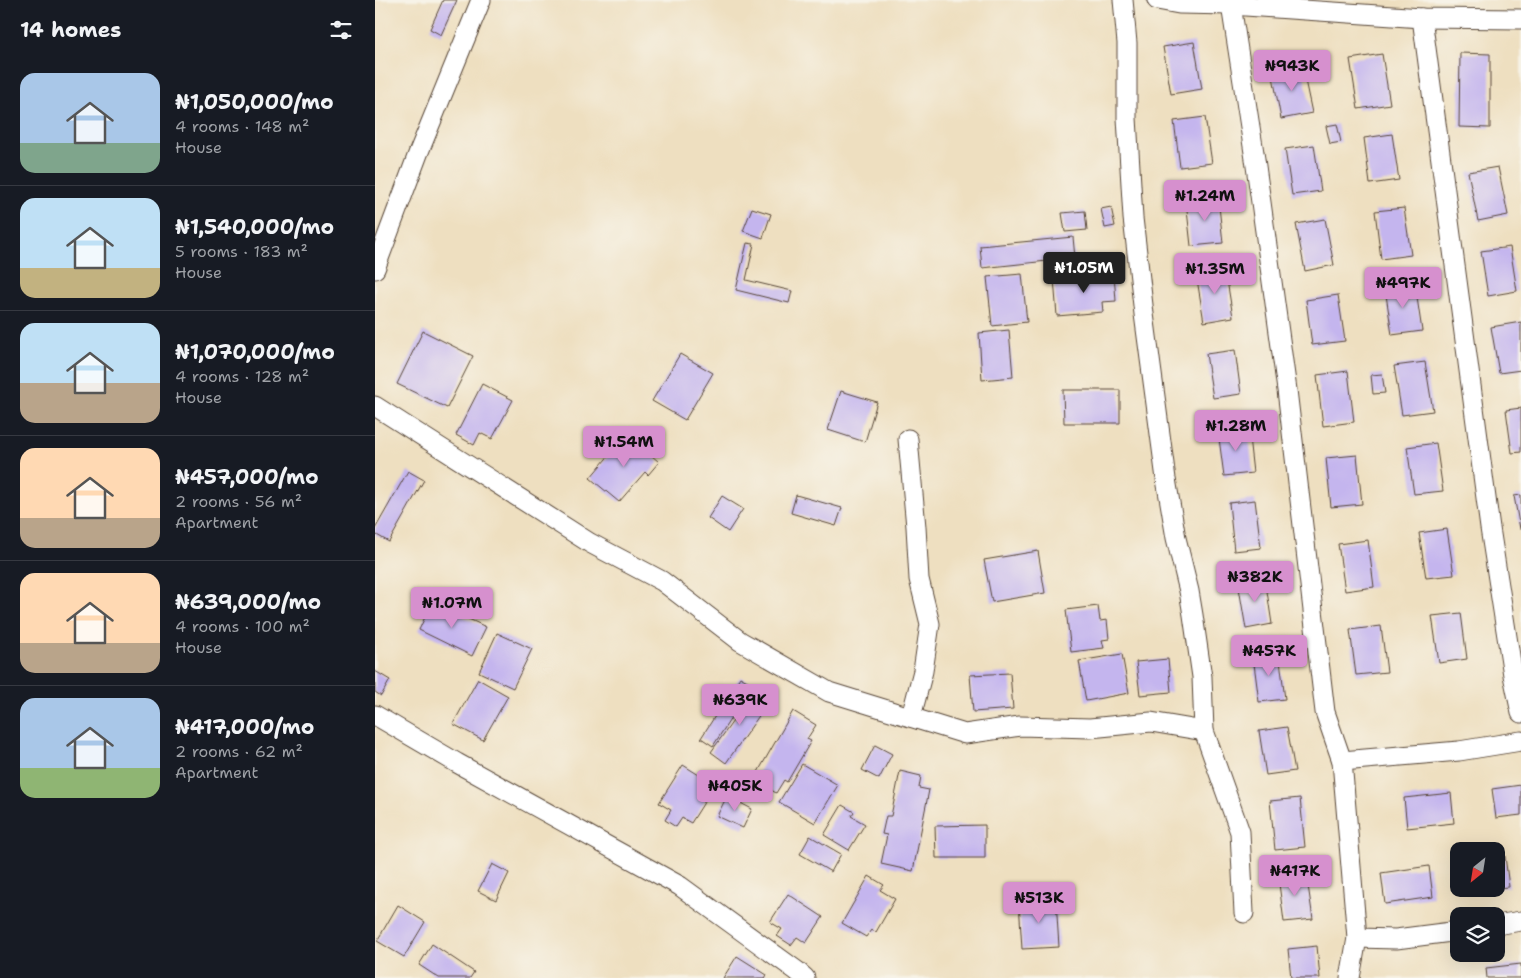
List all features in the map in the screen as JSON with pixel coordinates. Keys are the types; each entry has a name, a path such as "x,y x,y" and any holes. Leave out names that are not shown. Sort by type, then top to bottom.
{"street":[{"path":"375,269 418,154 481,0"},
{"path":"1123,0 1127,43 1127,118 1133,218 1144,314 1166,479 1176,538 1189,591 1202,676 1204,730 1240,832 1244,913"},
{"path":"1157,0 1179,4 1231,5 1422,18 1521,19"},
{"path":"1231,5 1285,380 1325,712 1343,761 1357,938 1350,978"},
{"path":"1422,18 1490,528 1513,676 1521,713"},
{"path":"375,406 590,543 662,581 740,641 829,692 965,734 1020,726 1090,728 1151,722 1204,730"},
{"path":"908,439 919,579 930,624 923,671 911,717"},
{"path":"375,715 457,763 680,886 799,976"},
{"path":"1343,761 1459,751 1521,741"},
{"path":"1505,924 1521,921"},
{"path":"1357,938 1396,939 1450,932"}],"building":[{"path":"443,0 457,0 441,35 430,29"},
{"path":"1194,42 1202,89 1171,94 1163,47"},
{"path":"1460,53 1490,54 1490,128 1459,127"},
{"path":"1382,54 1390,104 1358,109 1350,59"},
{"path":"1302,66 1312,113 1281,119 1272,71"},
{"path":"1205,117 1212,163 1180,167 1174,121"},
{"path":"1337,124 1341,142 1330,144 1326,126"},
{"path":"1392,134 1399,180 1370,184 1364,138"},
{"path":"1314,145 1321,191 1292,195 1285,149"},
{"path":"1498,167 1508,215 1478,221 1468,172"},
{"path":"1218,197 1223,243 1191,246 1186,201"},
{"path":"1111,207 1115,226 1105,228 1101,209"},
{"path":"752,208 771,214 763,238 743,231"},
{"path":"1404,208 1411,255 1381,259 1375,211"},
{"path":"1085,211 1087,230 1065,232 1062,213"},
{"path":"1325,219 1334,265 1305,271 1296,224"},
{"path":"1073,237 1075,258 982,268 980,246"},
{"path":"747,243 754,244 746,280 792,291 789,303 736,290"},
{"path":"1510,247 1517,291 1488,296 1481,251"},
{"path":"1225,268 1233,317 1204,322 1196,273"},
{"path":"1022,274 1027,322 992,326 987,277"},
{"path":"1114,274 1116,301 1102,302 1103,312 1057,316 1054,279"},
{"path":"1415,284 1422,331 1392,335 1385,288"},
{"path":"1338,295 1345,341 1312,345 1306,300"},
{"path":"1521,322 1521,370 1499,373 1491,327"},
{"path":"1009,330 1013,377 982,380 979,333"},
{"path":"423,331 473,356 447,408 397,384"},
{"path":"1235,350 1241,394 1213,398 1206,354"},
{"path":"680,354 713,373 685,420 652,401"},
{"path":"1425,362 1433,411 1402,415 1394,366"},
{"path":"1348,371 1354,422 1323,426 1317,375"},
{"path":"1382,374 1385,393 1373,394 1371,375"},
{"path":"482,384 513,400 492,439 480,433 474,445 456,435"},
{"path":"1063,390 1120,390 1120,423 1064,423"},
{"path":"841,391 877,402 865,442 828,430"},
{"path":"1521,408 1521,452 1512,453 1506,410"},
{"path":"1248,428 1253,473 1224,476 1218,431"},
{"path":"627,434 659,462 648,475 645,472 619,502 590,478"},
{"path":"1436,443 1443,491 1414,494 1407,447"},
{"path":"1357,455 1362,504 1331,507 1326,458"},
{"path":"408,471 424,480 389,542 375,534 375,529"},
{"path":"796,495 842,508 836,526 791,513"},
{"path":"1521,495 1521,529 1520,529 1514,496"},
{"path":"722,496 743,509 728,532 708,518"},
{"path":"1255,500 1261,548 1234,551 1229,503"},
{"path":"1447,529 1454,575 1426,578 1419,533"},
{"path":"1368,540 1374,587 1345,591 1338,544"},
{"path":"1038,551 1045,593 992,602 984,560"},
{"path":"1265,578 1272,624 1246,629 1238,582"},
{"path":"432,602 486,627 472,656 419,630"},
{"path":"1098,606 1100,621 1107,620 1109,639 1102,640 1104,648 1071,652 1066,610"},
{"path":"1461,613 1467,659 1439,663 1432,616"},
{"path":"1381,626 1387,672 1356,675 1350,630"},
{"path":"497,633 532,649 513,688 479,672"},
{"path":"1279,653 1285,699 1259,702 1253,656"},
{"path":"1122,654 1129,693 1086,701 1079,661"},
{"path":"1168,659 1171,692 1140,695 1136,662"},
{"path":"375,671 390,680 381,696 375,692"},
{"path":"1010,673 1013,709 973,712 970,675"},
{"path":"740,677 753,684 713,746 701,738"},
{"path":"478,679 508,696 483,740 453,724"},
{"path":"755,690 770,700 726,763 711,752"},
{"path":"793,711 816,725 807,739 811,741 787,782 784,780 776,793 754,779"},
{"path":"1287,727 1295,771 1266,775 1259,731"},
{"path":"875,745 892,754 879,779 862,770"},
{"path":"802,764 838,785 815,823 779,802"},
{"path":"683,765 715,785 691,823 682,818 676,827 665,820 671,810 659,803"},
{"path":"900,771 921,776 919,788 929,790 913,871 881,864 887,835 882,834 886,816 891,816"},
{"path":"1521,785 1521,815 1496,818 1492,789"},
{"path":"1451,793 1454,823 1407,828 1404,798"},
{"path":"727,796 752,809 743,828 717,816"},
{"path":"1300,798 1305,847 1275,850 1270,801"},
{"path":"842,805 854,812 851,816 865,824 849,850 824,835"},
{"path":"985,825 985,858 936,858 935,826"},
{"path":"810,836 841,854 831,872 800,854"},
{"path":"1505,856 1509,887 1505,887"},
{"path":"492,864 509,873 496,900 478,891"},
{"path":"1429,866 1433,897 1385,904 1381,873"},
{"path":"1306,872 1313,919 1284,922 1278,876"},
{"path":"869,876 884,885 880,890 895,899 876,932 871,930 866,937 842,923"},
{"path":"788,894 823,917 806,943 797,937 791,945 777,936 782,929 770,922"},
{"path":"1056,900 1059,947 1022,949 1019,902"},
{"path":"398,905 425,922 404,957 377,941"},
{"path":"432,944 474,972 470,978 439,978 419,965"},
{"path":"1317,946 1320,978 1291,978 1288,949"},
{"path":"737,956 767,975 765,978 723,978"},
{"path":"1521,964 1521,978 1487,978 1486,968"}]}
